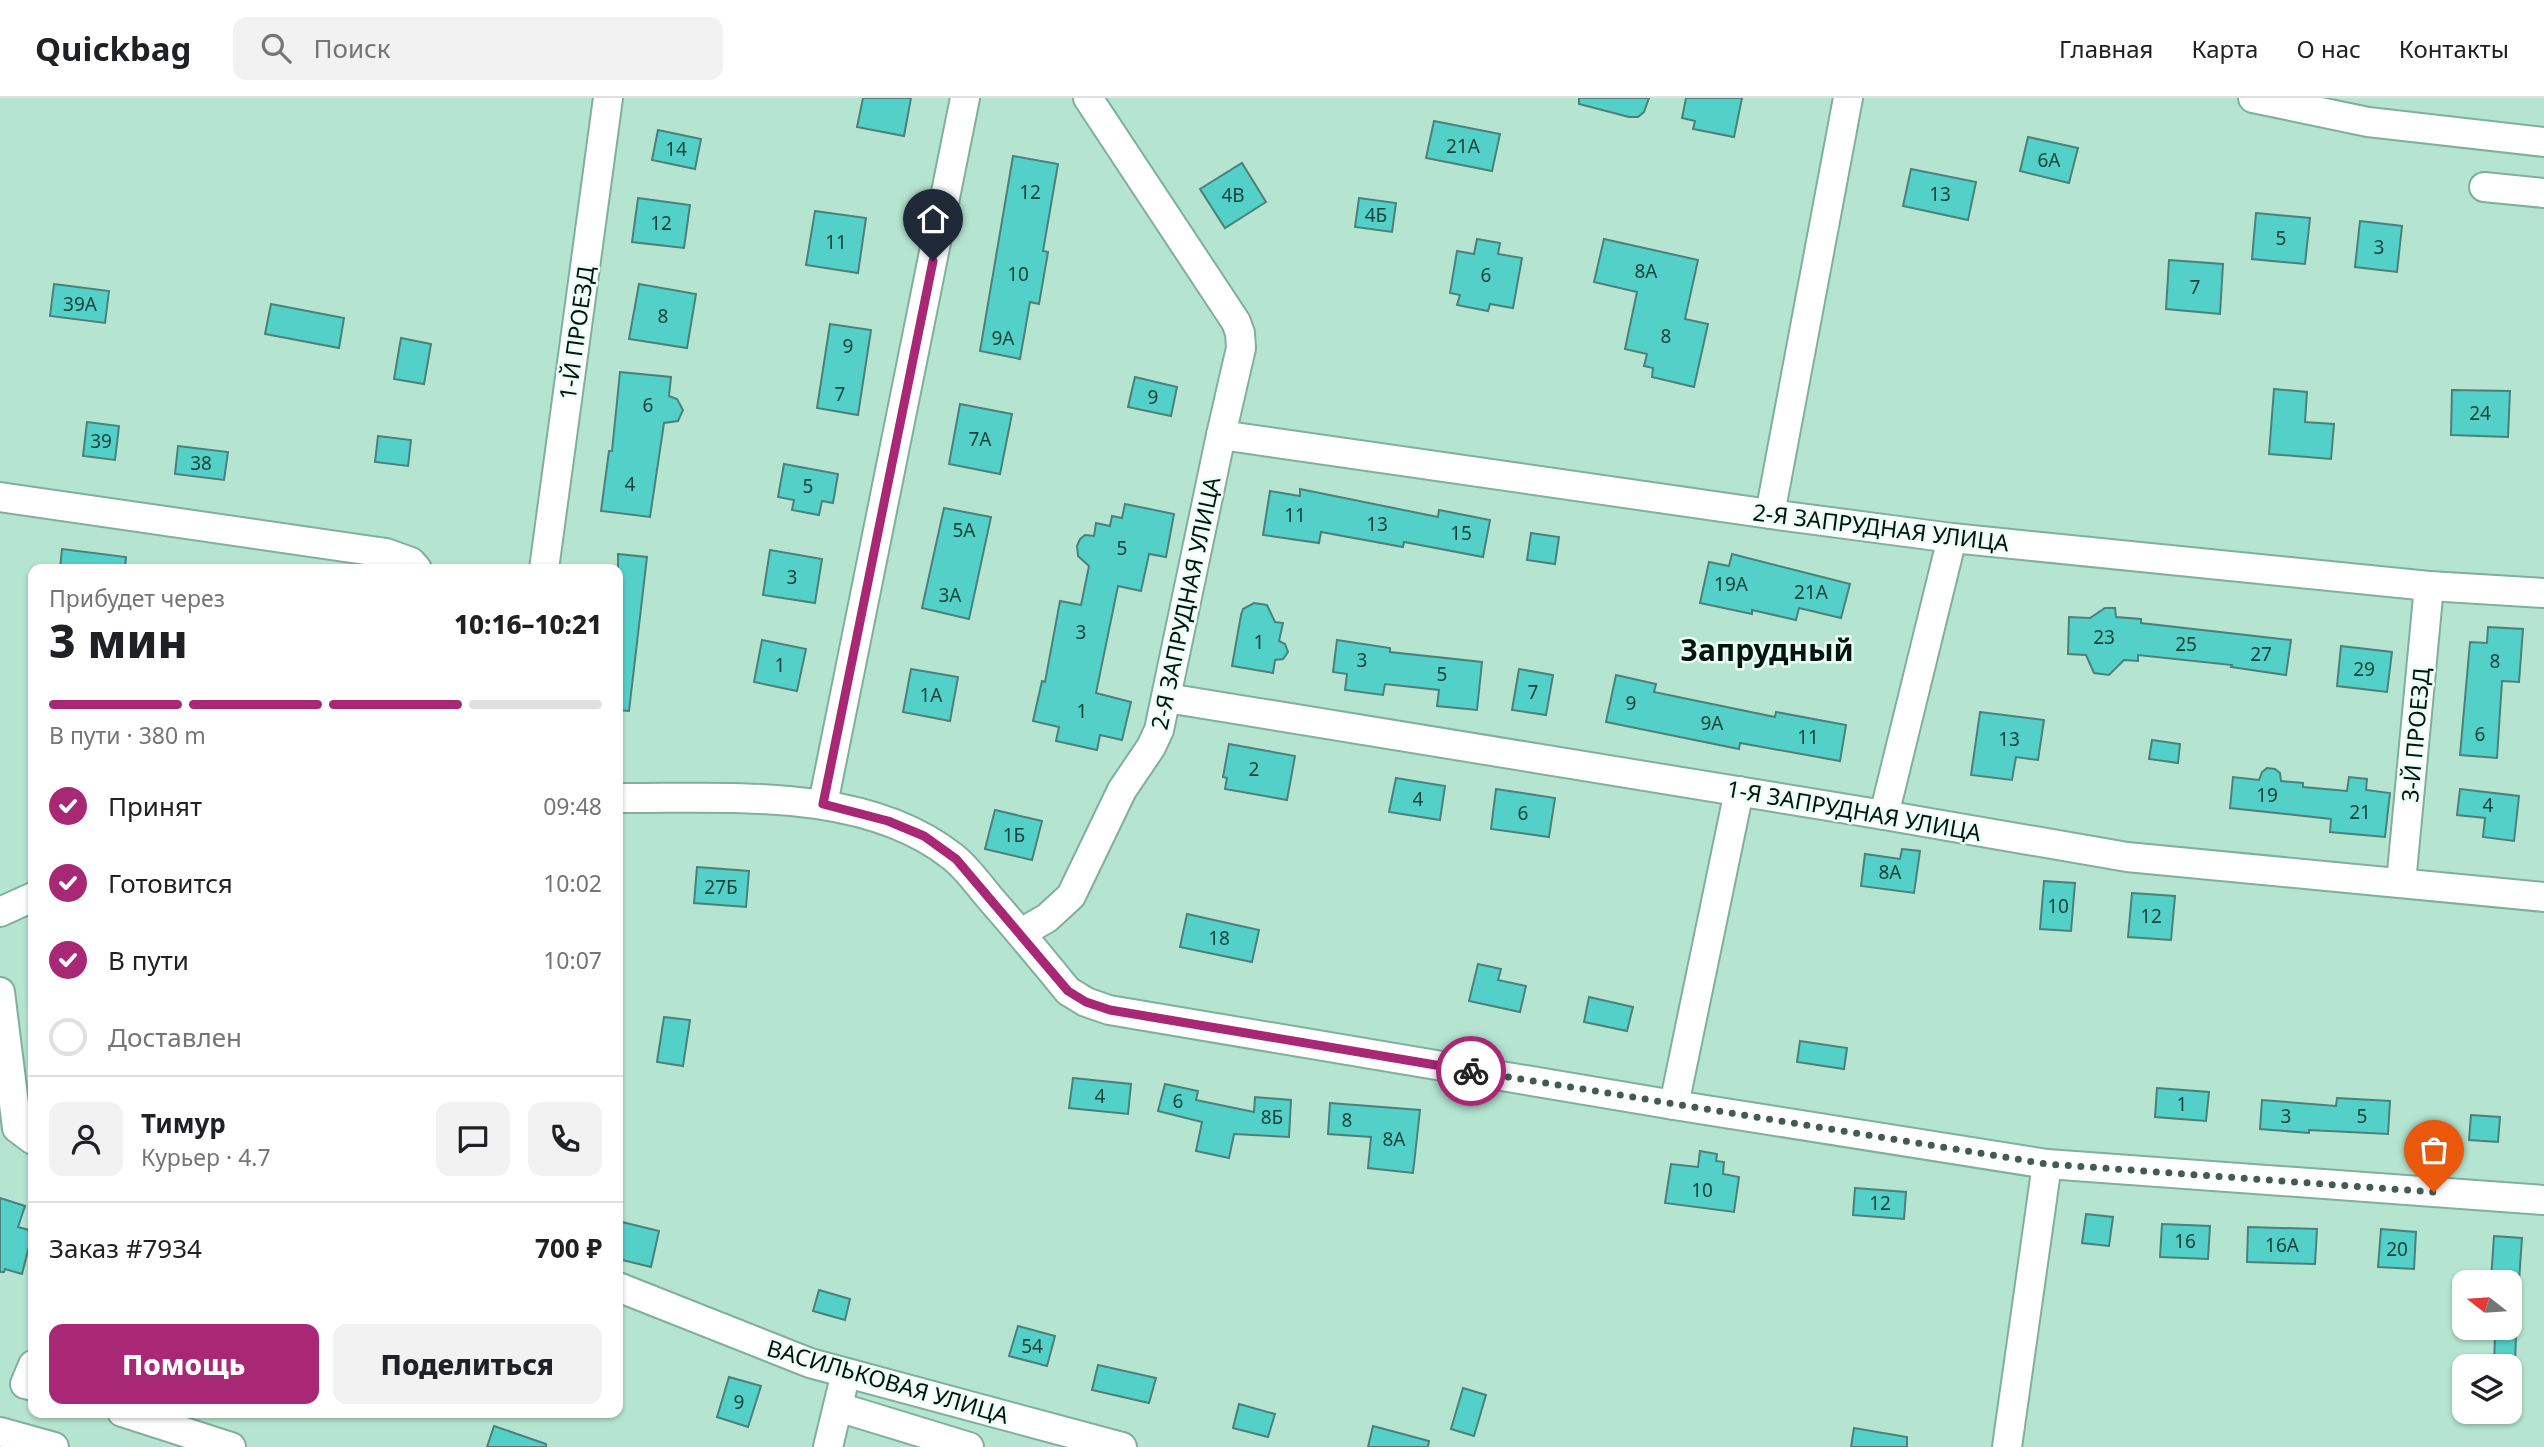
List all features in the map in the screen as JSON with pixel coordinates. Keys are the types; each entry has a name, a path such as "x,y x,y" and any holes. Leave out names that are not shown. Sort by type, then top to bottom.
{"street":[{"name":"1-Й ПРОЕЗД","path":"545,564 608,98"},
{"path":"823,804 965,98"},
{"name":"2-Я ЗАПРУДНАЯ УЛИЦА","path":"1021,933 1048,918 1071,896 1122,790 1152,747 1159,730 1241,348 1236,322 1088,98"},
{"path":"1770,514 1849,98"},
{"path":"2253,98 2368,122 2544,142"},
{"path":"2484,187 2544,193"},
{"name":"2-Я ЗАПРУДНАЯ УЛИЦА","path":"1221,435 1952,538 2429,586 2544,593"},
{"path":"0,497 386,553 413,564"},
{"path":"1884,815 1952,538"},
{"name":"3-Й ПРОЕЗД","path":"2401,883 2429,586"},
{"name":"1-Я ЗАПРУДНАЯ УЛИЦА","path":"1167,698 1884,815 2127,858 2544,897"},
{"path":"1674,1105 1739,791"},
{"path":"623,798 823,804 888,821 924,836 956,859 1068,991 1086,1002 1110,1010 1674,1105 2047,1164 2544,1200"},
{"path":"0,912 28,899"},
{"path":"0,992 17,1128 28,1136"},
{"path":"2007,1447 2047,1164"},
{"name":"ВАСИЛЬКОВАЯ УЛИЦА","path":"623,1289 810,1363 1122,1447"},
{"path":"828,1447 846,1374"},
{"path":"838,1407 969,1447"},
{"path":"140,1418 231,1447"},
{"path":"0,1432 54,1447"}],"building":[{"path":"863,98 911,98 904,136 857,127"},
{"path":"1579,98 1649,98 1644,112 1638,117 1629,117 1579,104"},
{"path":"1686,98 1742,98 1734,137 1693,129 1695,121 1682,118"},
{"path":"1434,121 1500,134 1492,171 1426,158"},
{"path":"658,130 701,139 695,169 652,160"},
{"path":"2028,137 2078,148 2069,183 2020,171"},
{"path":"1013,156 1058,164 1043,251 1048,252 1039,304 1030,302 1020,359 980,351"},
{"path":"1242,163 1266,202 1225,228 1200,189"},
{"path":"1911,169 1976,182 1968,220 1903,206"},
{"path":"638,198 690,205 684,248 632,242"},
{"path":"1359,198 1396,203 1392,232 1355,227"},
{"path":"815,211 866,218 858,273 806,265"},
{"path":"2256,213 2310,218 2305,264 2252,259"},
{"path":"2360,221 2402,226 2397,272 2355,267"},
{"path":"1477,239 1500,243 1498,254 1522,258 1513,308 1490,304 1488,311 1457,305 1460,295 1450,293 1457,251 1474,254"},
{"path":"1604,239 1698,260 1685,319 1708,324 1694,387 1652,377 1653,368 1644,366 1647,354 1625,349 1637,292 1594,282"},
{"path":"2169,260 2223,264 2220,314 2166,309"},
{"path":"54,284 109,291 105,323 50,316"},
{"path":"639,284 696,294 687,348 629,339"},
{"path":"271,304 344,318 339,348 265,334"},
{"path":"830,324 871,330 858,415 817,408"},
{"path":"401,338 431,344 424,384 394,379"},
{"path":"620,372 671,377 669,396 677,399 683,410 678,421 664,423 650,517 601,511 609,451 612,451"},
{"path":"1135,377 1177,387 1171,416 1128,407"},
{"path":"2274,389 2307,392 2305,422 2334,424 2331,459 2269,454"},
{"path":"2452,390 2510,391 2508,437 2451,435"},
{"path":"960,404 1012,414 1000,474 949,464"},
{"path":"87,422 119,426 115,460 83,456"},
{"path":"378,436 411,440 408,466 375,462"},
{"path":"178,446 228,452 224,480 175,474"},
{"path":"784,464 838,474 833,503 822,501 819,515 792,510 794,500 778,497"},
{"path":"1300,489 1438,517 1439,510 1490,520 1483,557 1404,542 1403,547 1321,532 1319,543 1263,535 1270,491 1300,496"},
{"path":"1125,504 1174,514 1166,557 1149,554 1141,591 1118,586 1096,693 1131,702 1122,740 1100,735 1097,750 1056,741 1059,727 1033,721 1042,681 1045,682 1060,601 1081,605 1089,566 1078,556 1077,546 1085,535 1094,536 1096,523 1110,526 1112,516 1122,518"},
{"path":"944,508 991,517 969,619 922,608"},
{"path":"1531,533 1559,537 1555,564 1527,560"},
{"path":"62,549 126,557 125,564 60,564"},
{"path":"770,550 822,559 815,603 763,595"},
{"path":"618,554 647,557 629,711 623,710 623,564 618,564"},
{"path":"1732,554 1850,584 1841,618 1799,608 1796,620 1752,610 1752,614 1700,603 1709,562 1729,566"},
{"path":"1254,603 1267,605 1275,622 1283,623 1279,641 1285,644 1288,652 1283,659 1275,660 1273,673 1232,666 1243,609"},
{"path":"2105,608 2115,608 2116,617 2141,619 2141,623 2291,640 2286,675 2231,667 2232,665 2138,655 2138,661 2124,660 2109,675 2094,673 2086,655 2068,654 2069,617 2090,618"},
{"path":"2488,627 2523,629 2519,682 2502,681 2497,758 2460,755 2470,642 2487,643"},
{"path":"762,640 806,649 797,691 754,682"},
{"path":"1337,640 1390,648 1390,652 1482,662 1477,710 1437,706 1439,690 1385,684 1383,695 1345,690 1347,674 1333,672"},
{"path":"2341,646 2392,652 2387,692 2337,686"},
{"path":"911,669 958,677 950,721 903,712"},
{"path":"1519,669 1553,675 1546,715 1512,710"},
{"path":"1616,675 1656,684 1654,692 1775,717 1776,712 1846,725 1840,761 1740,743 1739,749 1606,722"},
{"path":"1980,712 2044,720 2038,760 2016,757 2012,780 1971,775"},
{"path":"2152,740 2180,744 2178,763 2149,759"},
{"path":"1229,744 1295,756 1287,800 1225,789 1227,778 1223,777"},
{"path":"2267,768 2280,773 2281,781 2303,783 2303,787 2347,791 2349,777 2367,779 2366,790 2390,793 2385,837 2330,832 2331,819 2230,808 2233,777 2259,780"},
{"path":"1396,778 1445,786 1440,820 1389,812"},
{"path":"1496,789 1555,798 1549,837 1491,829"},
{"path":"2460,789 2519,796 2514,841 2483,837 2485,818 2457,815"},
{"path":"995,810 1042,821 1032,860 985,849"},
{"path":"1902,849 1920,851 1914,893 1861,886 1865,854 1900,859"},
{"path":"697,867 749,871 746,907 694,903"},
{"path":"2044,881 2075,883 2071,931 2040,929"},
{"path":"2132,893 2175,896 2171,940 2128,937"},
{"path":"1187,914 1259,930 1252,962 1180,947"},
{"path":"1478,964 1501,969 1498,980 1526,986 1520,1012 1469,1001"},
{"path":"1589,997 1633,1007 1627,1031 1584,1022"},
{"path":"664,1017 690,1020 683,1066 657,1062"},
{"path":"1800,1041 1847,1048 1844,1069 1797,1062"},
{"path":"1073,1078 1131,1084 1128,1114 1069,1108"},
{"path":"1165,1084 1198,1091 1196,1100 1254,1112 1255,1097 1291,1100 1289,1137 1234,1134 1229,1158 1196,1151 1202,1122 1158,1111"},
{"path":"2157,1088 2209,1092 2206,1121 2155,1117"},
{"path":"2337,1098 2390,1101 2388,1134 2260,1129 2262,1100 2336,1106"},
{"path":"1330,1103 1420,1110 1413,1173 1368,1168 1371,1137 1328,1134"},
{"path":"2471,1115 2500,1117 2498,1142 2469,1140"},
{"path":"1700,1151 1717,1154 1716,1161 1724,1162 1723,1174 1739,1177 1734,1212 1665,1203 1671,1164 1698,1167"},
{"path":"1855,1188 1906,1192 1904,1219 1853,1215"},
{"path":"0,1198 25,1206 18,1227 28,1230 28,1251 22,1274 5,1269 0,1272"},
{"path":"2086,1214 2113,1217 2109,1246 2082,1243"},
{"path":"623,1222 659,1231 651,1267 623,1260"},
{"path":"2162,1224 2210,1226 2208,1259 2160,1257"},
{"path":"2248,1227 2317,1229 2315,1264 2247,1262"},
{"path":"2381,1229 2416,1232 2414,1269 2378,1267"},
{"path":"2494,1236 2522,1238 2520,1270 2492,1270"},
{"path":"819,1290 850,1299 845,1320 813,1311"},
{"path":"1018,1326 1055,1336 1047,1366 1009,1356"},
{"path":"2495,1340 2516,1340 2515,1354 2494,1354"},
{"path":"1098,1365 1156,1378 1149,1403 1092,1390"},
{"path":"729,1377 761,1386 748,1427 717,1417"},
{"path":"1463,1388 1486,1395 1474,1436 1451,1429"},
{"path":"1239,1404 1275,1414 1268,1437 1233,1428"},
{"path":"494,1426 546,1444 546,1447 487,1447"},
{"path":"1373,1426 1429,1441 1428,1447 1368,1447"},
{"path":"1854,1428 1907,1437 1907,1447 1851,1447"}],"way so far":[{"path":"1471,1071 2047,1164 2434,1192"}],"district":[{"name":"Запрудный","path":"1767,649"}],"route":[{"path":"933,261 823,804 888,821 924,836 956,859 1068,991 1086,1002 1110,1010 1471,1071"}]}
